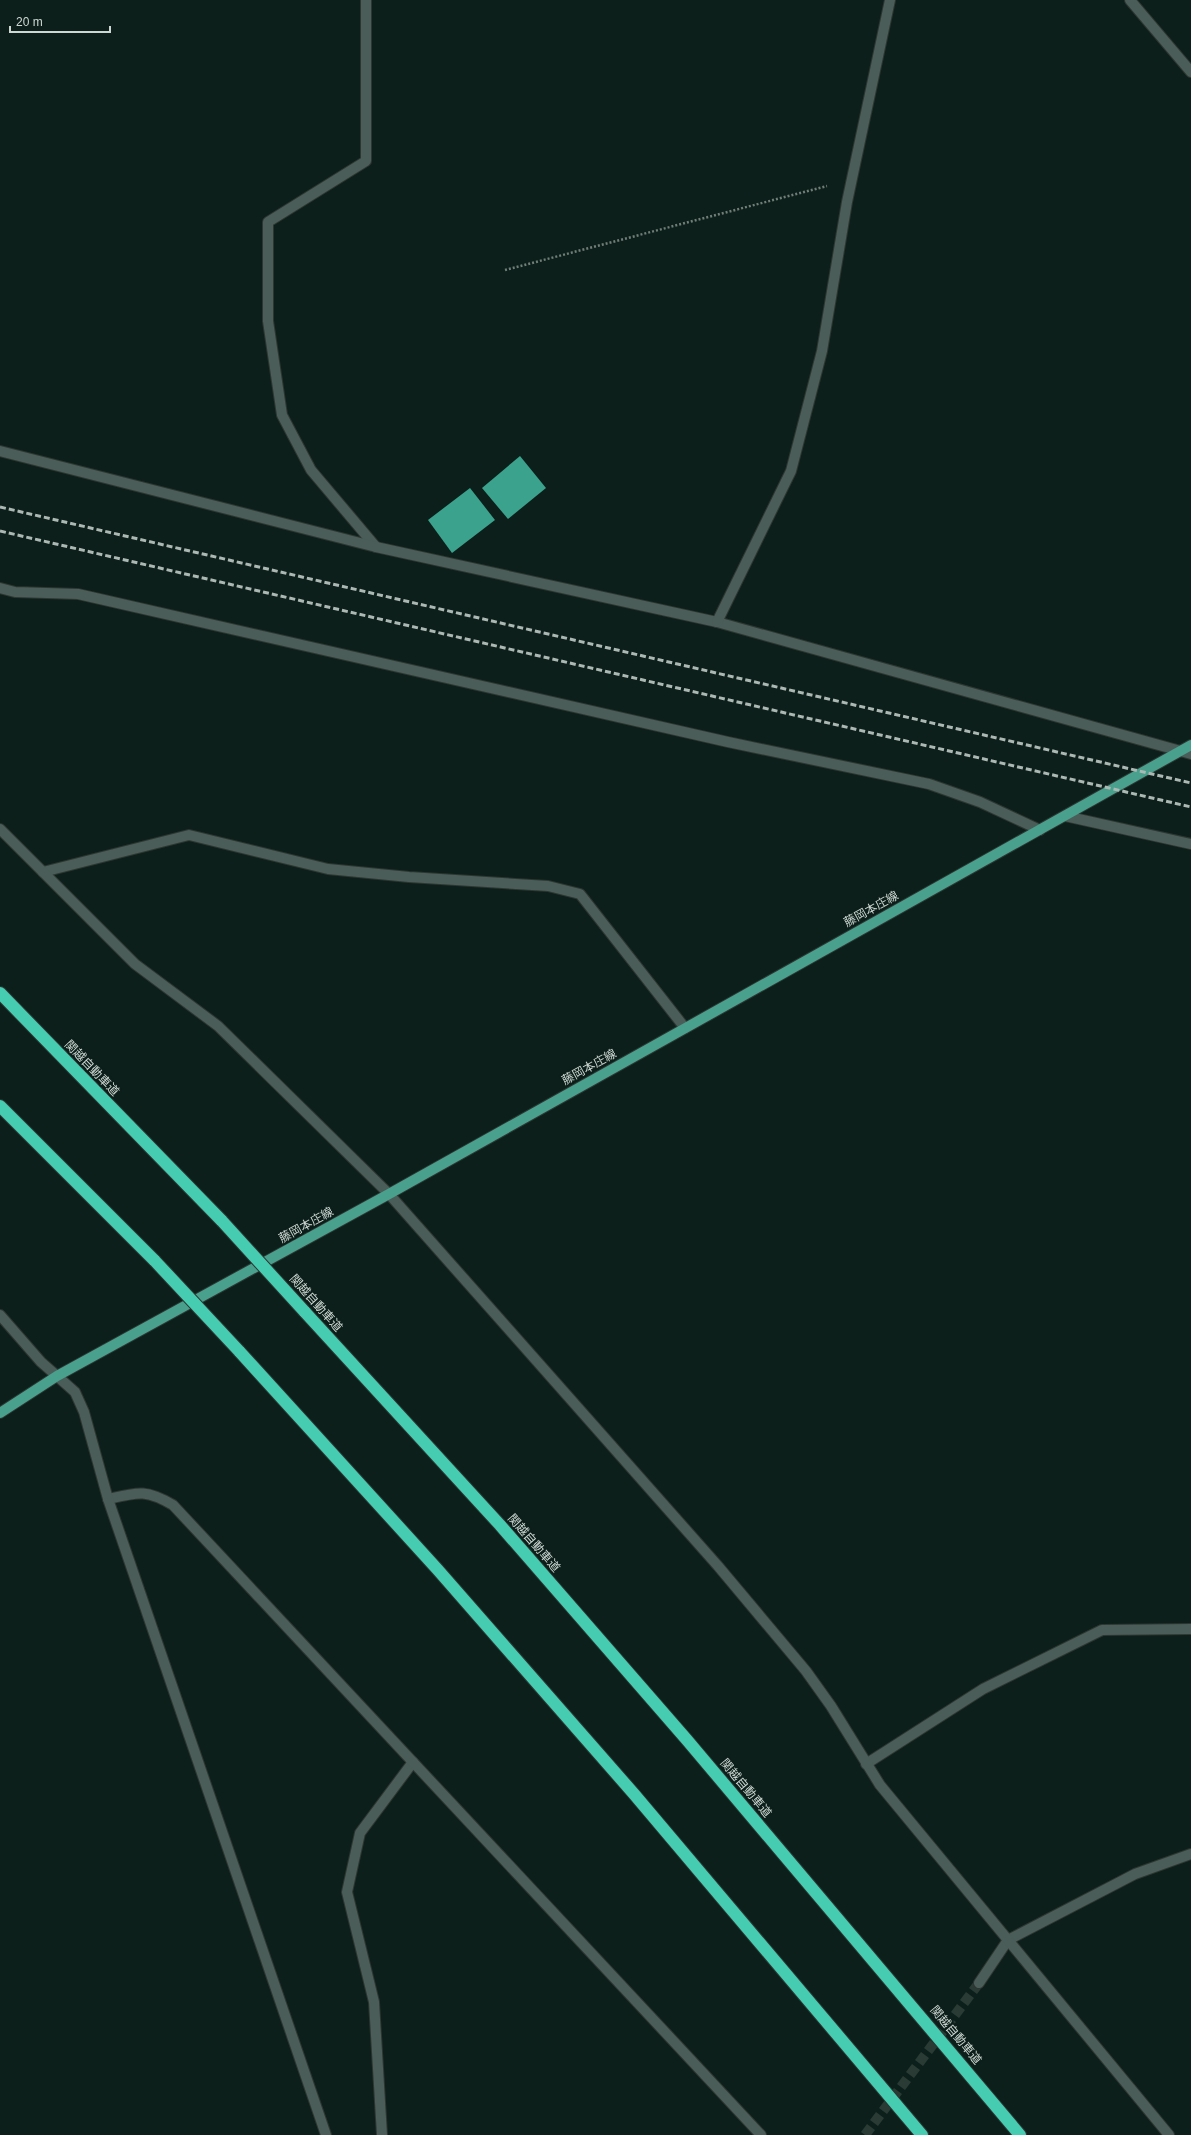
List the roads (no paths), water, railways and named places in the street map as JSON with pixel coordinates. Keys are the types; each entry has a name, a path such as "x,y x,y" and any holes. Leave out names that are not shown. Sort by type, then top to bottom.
{"highway":[{"name":"関越自動車道","path":"0,993 222,1221 500,1525 687,1740 1020,2135"},
{"path":"0,1106 155,1261 438,1570 608,1764 922,2135"}],"main road":[{"name":"藤岡本庄線","path":"0,1413 57,1376 389,1194 1065,816 1186,752 1191,745"}],"street":[{"path":"366,0 366,161 268,222 268,321 282,415 311,470 376,547"},
{"path":"717,622 791,472 822,351 852,179 890,0"},
{"path":"1130,0 1191,72"},
{"path":"0,451 376,547 717,622 1186,752"},
{"path":"0,588 15,592 78,594 728,742 929,784 980,802 1040,830"},
{"path":"1065,816 1191,844"},
{"path":"0,829 135,964 218,1026 389,1194 718,1566 806,1671 831,1706 880,1785 1169,2135"},
{"path":"42,872 189,835 328,869 409,877 548,886 580,894 685,1028"},
{"path":"0,1315 40,1362 75,1392 84,1412 108,1499 326,2135"},
{"path":"108,1499 132,1493 154,1494 173,1504 761,2135"},
{"path":"866,1764 983,1689 1102,1630 1191,1629"},
{"path":"382,2135 374,2002 347,1892 360,1833 414,1762"},
{"path":"979,1983 1008,1940 1136,1874 1191,1854"}],"tunnel":[{"path":"865,2135 979,1983"}],"railway":[{"path":"0,507 1191,783"},
{"path":"0,531 1191,807"}]}
